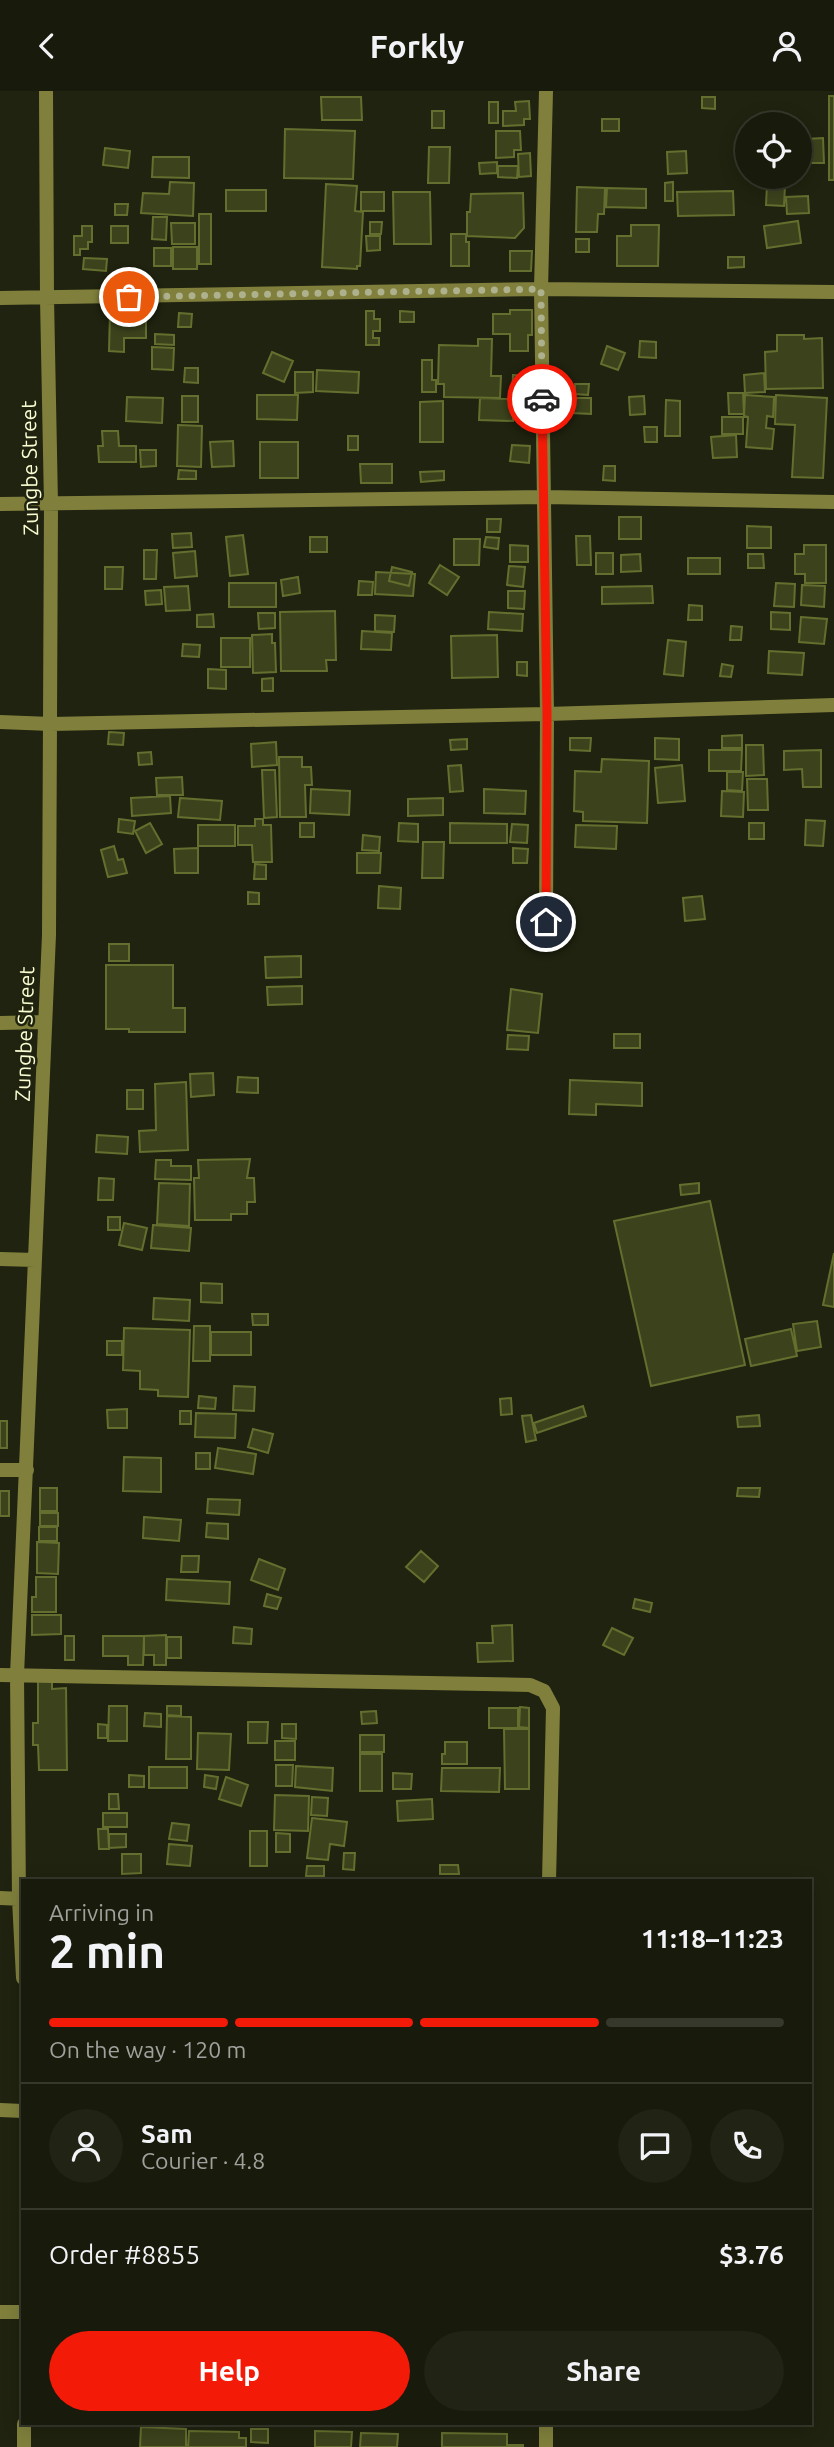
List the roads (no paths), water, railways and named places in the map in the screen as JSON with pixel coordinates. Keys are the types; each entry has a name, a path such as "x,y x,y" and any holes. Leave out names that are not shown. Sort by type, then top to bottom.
{"street":[{"name":"Zungbe Street","path":"21,1899 17,1675 49,935 51,504 46,91"},
{"path":"546,922 547,714 541,289 547,91"},
{"path":"0,297 541,289 834,292"},
{"path":"0,504 544,497 834,502"},
{"path":"0,722 51,724 547,714 834,705"},
{"path":"0,1023 45,1023"},
{"path":"0,1259 35,1260"},
{"path":"0,1470 27,1470"},
{"path":"0,1675 530,1685 544,1691 553,1708 550,1879"},
{"path":"0,1898 21,1899"},
{"path":"0,2111 21,2111"},
{"path":"0,2312 21,2312"},
{"path":"24,2425 24,2447"},
{"path":"546,2425 546,2447"}]}
